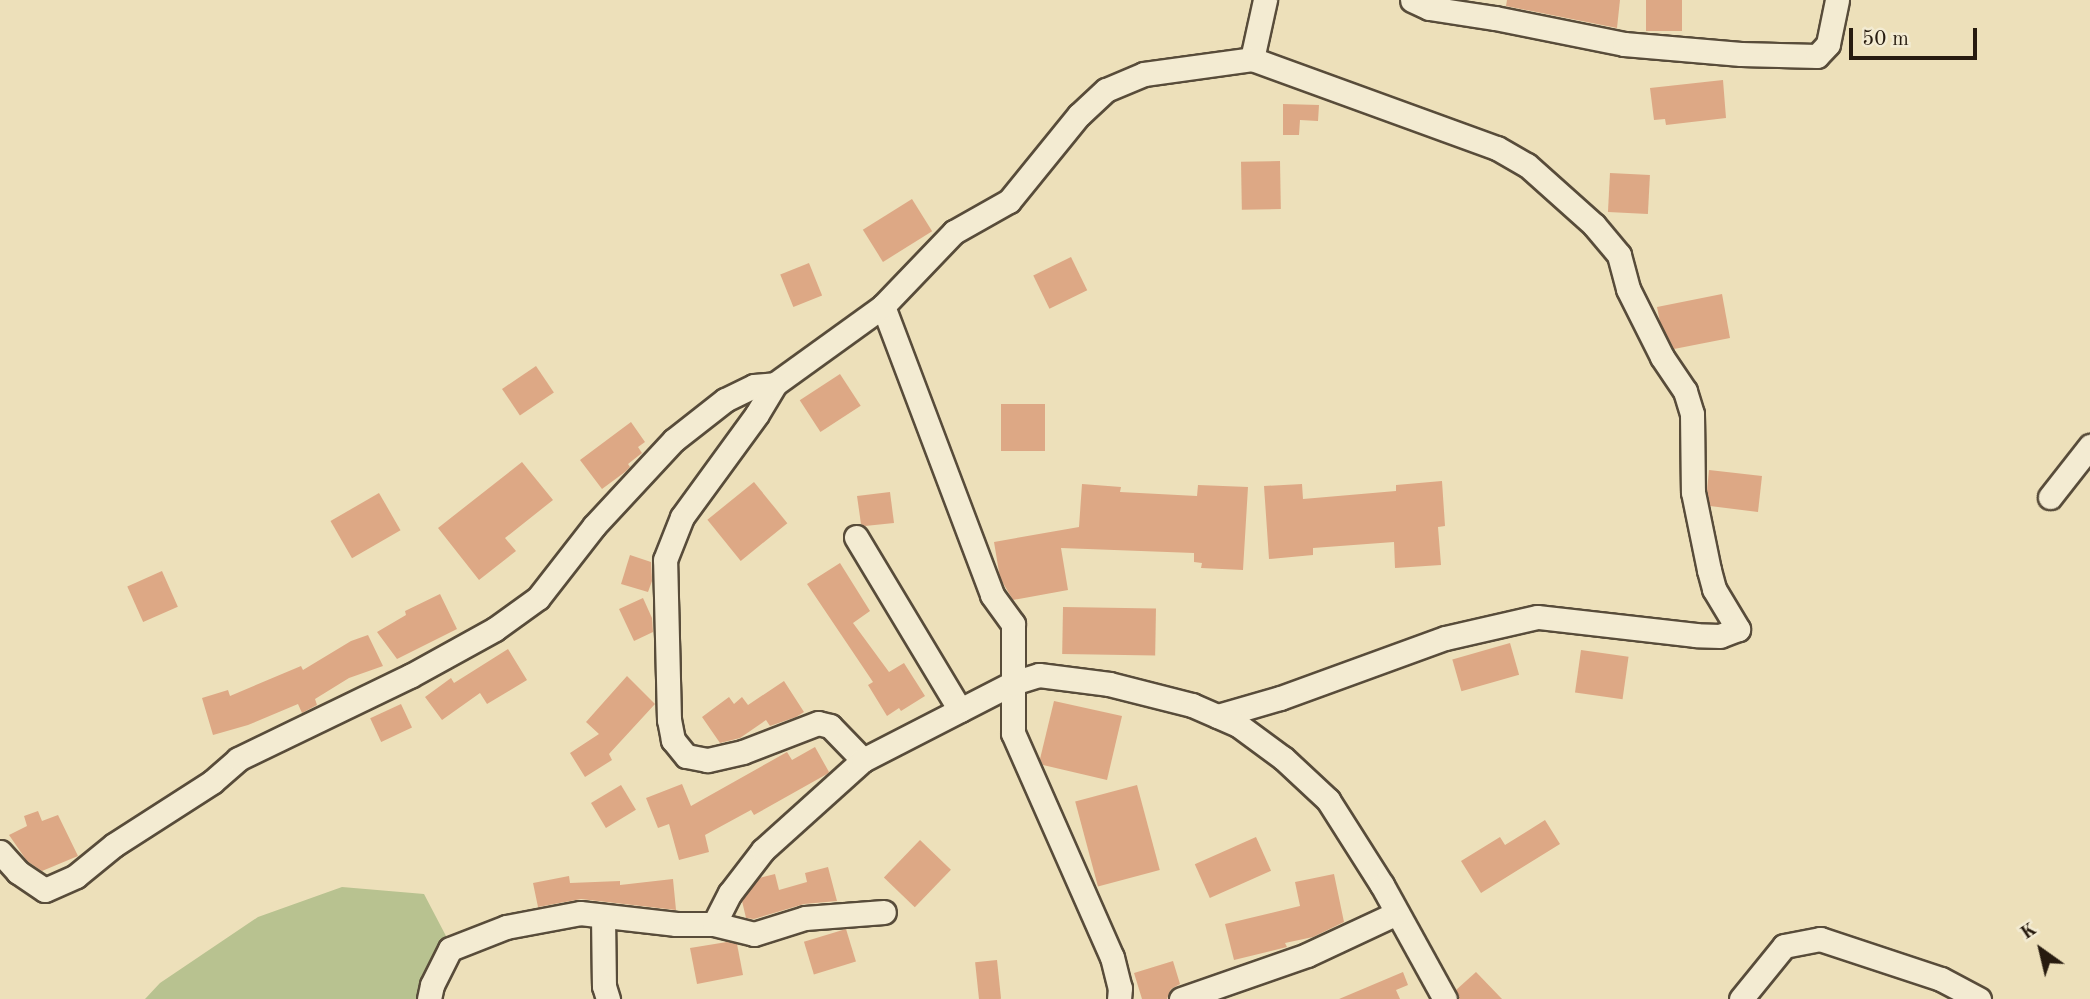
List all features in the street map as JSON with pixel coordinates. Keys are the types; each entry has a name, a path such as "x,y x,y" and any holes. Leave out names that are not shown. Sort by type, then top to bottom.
{"street":[{"path":"1252,59 1265,0"},
{"path":"1412,0 1429,8 1495,18 1624,44 1741,54 1816,56 1828,44 1837,0"},
{"path":"863,760 830,726 818,723 743,752 707,760 686,756 673,740 669,720 666,560 682,517 757,414 775,384 883,306 954,232 1009,201 1079,115 1106,90 1144,74 1252,59 1497,148 1527,165 1594,225 1619,255 1628,289 1662,357 1685,391 1692,414 1693,492 1709,570 1714,589 1738,629 1720,636 1696,635 1537,617 1445,638 1280,698 1218,716"},
{"path":"883,306 992,595 1013,624 1013,733 1112,957 1120,988 1119,999"},
{"path":"0,852 19,872 45,890 76,876 114,845 212,782 238,759 410,676 495,629 538,598 594,526 674,440 725,400 754,386 775,384"},
{"path":"2049,497 2090,446"},
{"path":"856,537 960,710"},
{"path":"713,923 730,893 764,850 863,760 1013,682 1040,675 1109,684 1192,705 1238,725 1283,758 1328,800 1397,913 1445,999"},
{"path":"429,999 432,985 450,949 506,927 580,913 676,924 713,923 754,934 805,918 884,912"},
{"path":"1181,999 1286,964 1397,913"},
{"path":"603,916 604,986 608,999"},
{"path":"1741,999 1784,946 1820,939 1941,979 1979,999"}],"green space":[{"path":"342,887 424,894 446,936 433,957 421,999 145,999 160,983 258,917"}],"building":[{"path":"1507,0 1620,0 1617,28 1506,6"},
{"path":"1646,0 1682,0 1682,31 1646,31"},
{"path":"1723,80 1726,118 1666,125 1665,119 1654,120 1650,88"},
{"path":"1283,104 1319,105 1318,121 1300,120 1299,135 1283,135"},
{"path":"1280,161 1281,209 1242,210 1241,162"},
{"path":"1610,173 1650,175 1648,214 1608,212"},
{"path":"912,199 932,231 883,262 863,230"},
{"path":"1071,257 1087,290 1049,309 1033,275"},
{"path":"809,263 822,295 793,307 780,275"},
{"path":"1722,294 1730,338 1674,349 1660,322 1657,307"},
{"path":"536,366 554,393 520,415 502,389"},
{"path":"840,374 861,406 820,432 800,400"},
{"path":"1001,404 1045,404 1045,451 1001,451"},
{"path":"631,422 645,442 638,447 642,453 628,464 630,467 625,472 602,489 580,460"},
{"path":"522,462 553,500 505,538 516,551 479,580 438,528"},
{"path":"1709,470 1762,476 1758,512 1710,506 1707,490"},
{"path":"1442,481 1445,526 1438,527 1441,565 1395,568 1394,542 1313,548 1313,555 1269,559 1264,486 1302,484 1303,499 1396,491 1396,485"},
{"path":"754,482 787,523 741,561 707,520"},
{"path":"1082,484 1121,487 1120,492 1197,496 1198,485 1248,487 1243,570 1201,568 1202,563 1194,562 1194,553 1061,548 1068,590 1013,600 1000,578 994,542 1079,527"},
{"path":"890,492 894,523 865,526 861,524 857,496"},
{"path":"379,493 401,530 352,558 331,521"},
{"path":"630,555 651,562 652,581 648,592 621,584"},
{"path":"840,563 870,611 853,623 889,672 904,663 925,696 901,711 899,708 887,716 868,685 873,682 807,584"},
{"path":"162,571 178,607 143,622 127,586"},
{"path":"440,594 457,629 397,659 377,632 406,615 405,611"},
{"path":"643,598 652,618 653,632 634,641 619,609"},
{"path":"1063,607 1156,609 1155,656 1062,654"},
{"path":"368,635 383,666 349,678 315,699 317,705 302,713 298,704 248,725 213,735 202,698 228,690 230,696 301,666 303,670 351,641"},
{"path":"1510,643 1519,675 1461,691 1452,660"},
{"path":"508,649 527,680 487,704 480,693 442,720 425,697 451,678 454,683"},
{"path":"1581,650 1629,657 1623,699 1575,693"},
{"path":"627,676 655,704 609,754 612,760 585,777 570,753 599,734 586,722"},
{"path":"784,681 804,712 796,717 770,726 766,720 740,738 720,743 702,717 729,697 734,704 742,697 748,705"},
{"path":"1054,701 1122,716 1107,780 1043,765 1040,759"},
{"path":"401,704 412,728 381,742 370,718"},
{"path":"815,747 829,772 827,774 754,815 751,810 705,835 709,852 679,860 669,824 658,828 646,798 682,784 691,806 787,752 792,760"},
{"path":"621,785 636,810 606,828 591,803"},
{"path":"1137,785 1160,870 1098,887 1075,802"},
{"path":"38,811 42,821 58,815 78,856 42,871 27,861 9,835 27,826 24,816"},
{"path":"1545,820 1560,844 1481,893 1461,861 1500,837 1505,845"},
{"path":"1256,837 1271,871 1210,898 1195,864"},
{"path":"920,840 951,870 915,907 884,877"},
{"path":"828,867 837,901 804,904 754,919 746,918 742,901 759,878 775,874 779,890 807,882 805,873"},
{"path":"1334,874 1344,922 1313,937 1285,943 1287,947 1234,960 1225,924 1300,906 1295,882"},
{"path":"569,876 570,883 620,881 620,885 673,879 676,910 581,899 538,907 533,883"},
{"path":"846,929 856,962 814,974 804,942"},
{"path":"727,942 737,944 743,975 697,984 690,948"},
{"path":"997,960 1001,999 979,999 975,962"},
{"path":"1173,961 1180,984 1171,989 1167,999 1142,999 1134,973"},
{"path":"1403,972 1408,985 1396,990 1400,999 1339,999"},
{"path":"1476,972 1502,999 1459,999 1456,990"}]}
